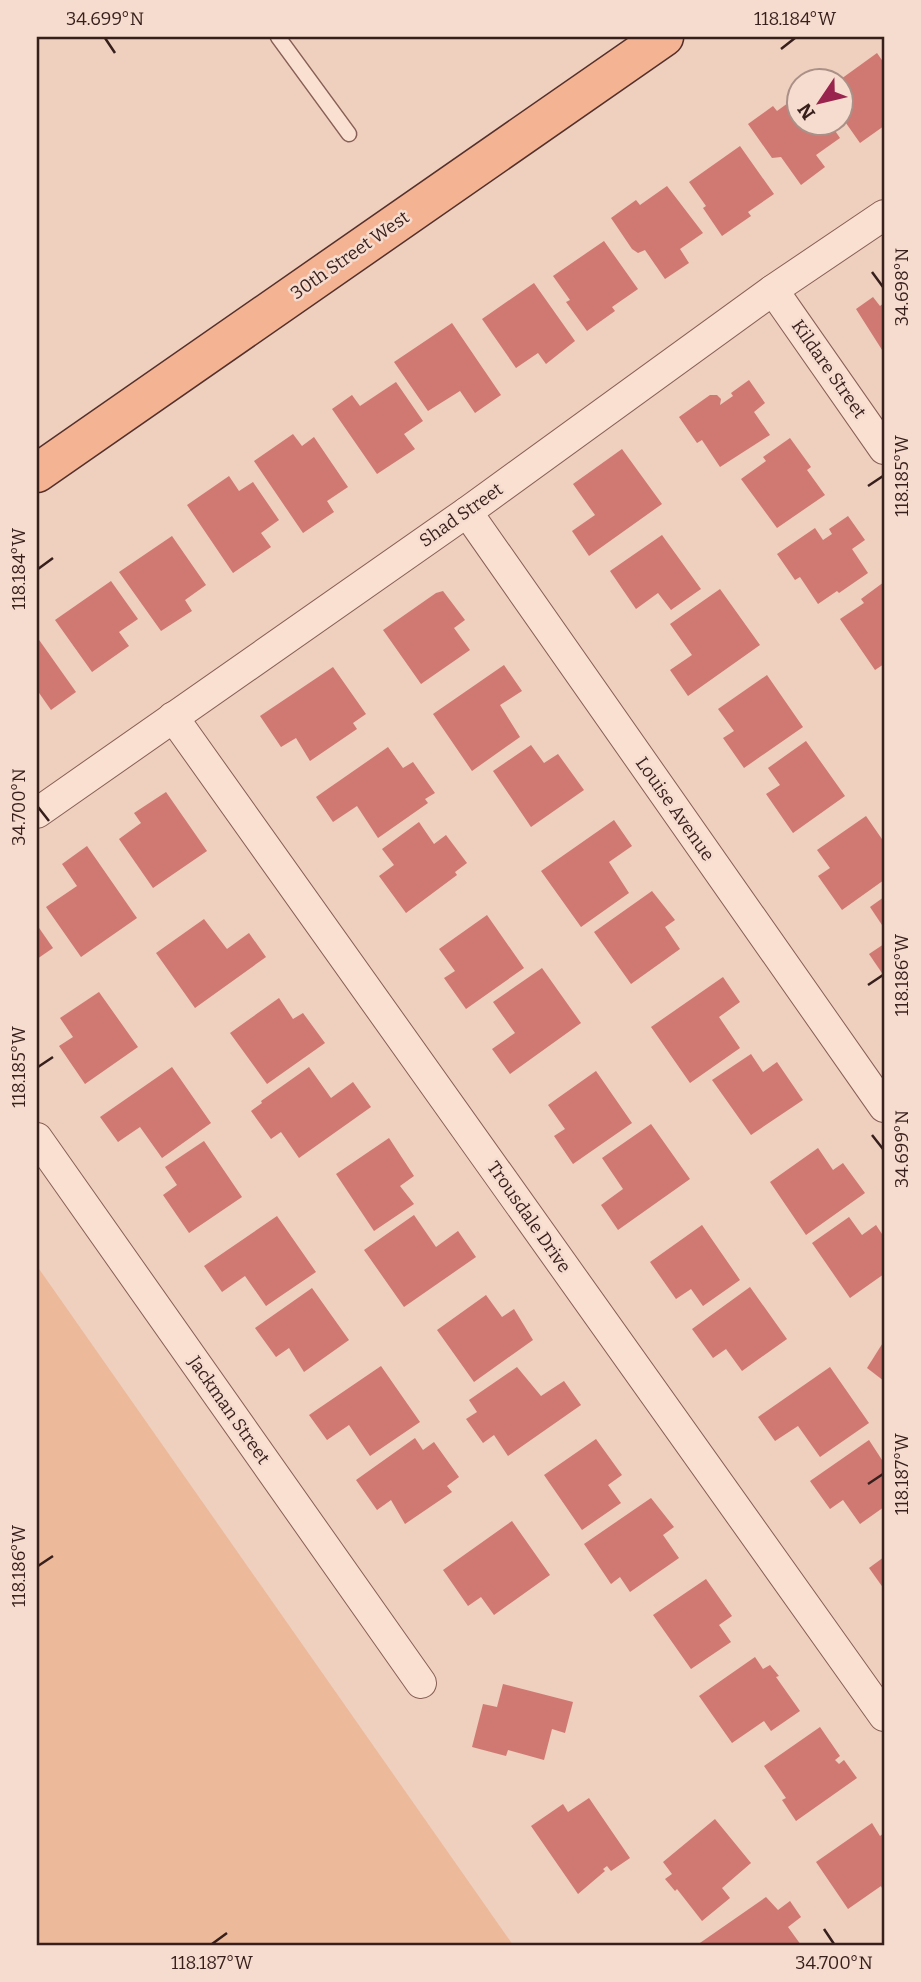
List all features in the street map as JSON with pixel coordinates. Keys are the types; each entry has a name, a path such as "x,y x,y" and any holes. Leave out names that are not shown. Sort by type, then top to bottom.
{"main road":[{"name":"30th Street West","path":"37,473 664,37"}],"street":[{"name":"Shad Street","path":"37,813 467,512 774,290 884,215"},
{"name":"Kildare Street","path":"774,290 884,449"},
{"name":"Louise Avenue","path":"467,512 884,1107"},
{"name":"Trousdale Drive","path":"173,717 884,1716"},
{"name":"Jackman Street","path":"37,1138 421,1683"}],"lane":[{"path":"278,37 349,134"}],"sand":[{"path":"37,1266 513,1945 37,1945"}],"building":[{"path":"877,53 884,63 884,126 860,143 855,136 855,69"},
{"path":"785,105 785,136 840,138 816,155 825,167 801,185 781,157 772,158 748,124 773,106 777,111"},
{"path":"740,146 774,194 748,212 751,216 722,236 689,182"},
{"path":"667,186 703,233 680,249 689,263 665,279 645,250 638,253 632,249 611,218 636,200 640,205"},
{"path":"604,241 638,289 612,307 615,311 587,331 566,302 570,300 553,276"},
{"path":"534,283 575,341 546,364 538,353 516,368 482,319"},
{"path":"873,297 880,306 884,303 884,353 856,309"},
{"path":"452,323 501,395 475,413 460,391 428,411 394,362"},
{"path":"749,380 765,403 754,412 770,435 720,467 702,440 697,443 679,417 710,395 717,395 721,399 720,405"},
{"path":"396,382 423,421 404,434 415,449 377,474 332,409 352,395 360,406"},
{"path":"293,434 302,446 314,437 348,487 327,501 334,512 303,533 254,461"},
{"path":"790,438 811,467 807,470 825,495 777,528 741,479 766,461 763,457"},
{"path":"622,449 662,504 589,556 572,531 595,515 573,484"},
{"path":"229,476 239,491 253,482 279,520 261,533 271,547 233,573 187,505"},
{"path":"848,516 865,540 852,549 868,573 818,604 800,577 795,580 777,554 815,528 823,540 832,534 829,529"},
{"path":"662,535 701,589 671,610 658,593 636,609 610,571"},
{"path":"172,536 206,585 185,600 192,611 161,631 119,572"},
{"path":"111,581 138,619 119,632 129,646 92,672 55,620"},
{"path":"884,582 884,664 875,670 840,619 864,603 861,599"},
{"path":"720,589 760,645 688,696 670,670 692,655 670,624"},
{"path":"443,591 465,620 454,628 470,650 421,684 383,630 436,593"},
{"path":"37,637 76,692 51,710 37,690"},
{"path":"504,665 522,691 500,705 520,737 472,771 433,714"},
{"path":"333,667 366,714 353,723 357,729 310,761 296,738 281,747 260,716"},
{"path":"767,675 803,727 744,768 723,738 734,731 718,709"},
{"path":"806,741 845,796 793,833 766,794 780,785 768,768"},
{"path":"531,745 544,763 558,754 584,790 531,827 493,771"},
{"path":"388,747 403,768 413,762 435,793 425,799 428,803 378,838 357,806 333,822 316,797"},
{"path":"166,792 207,851 153,888 119,839 141,823 134,813"},
{"path":"866,816 884,842 884,880 842,910 818,876 830,868 817,850"},
{"path":"614,820 632,846 609,862 629,893 581,927 541,871"},
{"path":"419,822 434,844 446,835 467,863 455,872 457,875 406,913 379,876 394,865 382,849"},
{"path":"87,846 137,918 81,957 46,907 77,886 62,864"},
{"path":"652,891 675,920 665,927 680,949 631,984 594,932"},
{"path":"884,897 884,928 870,907"},
{"path":"487,915 524,968 466,1009 444,978 455,971 439,949"},
{"path":"204,919 227,949 249,933 266,957 195,1008 156,953"},
{"path":"37,925 53,948 37,959"},
{"path":"884,944 884,976 869,954"},
{"path":"542,968 581,1023 510,1074 492,1049 515,1033 493,1002"},
{"path":"723,977 740,1002 719,1017 740,1048 690,1083 651,1027"},
{"path":"99,992 138,1047 85,1084 59,1046 73,1037 60,1018"},
{"path":"279,998 293,1019 303,1013 325,1043 267,1084 230,1033"},
{"path":"751,1054 763,1072 777,1062 803,1100 751,1135 712,1080"},
{"path":"172,1067 211,1123 162,1158 140,1127 118,1142 100,1117"},
{"path":"309,1067 331,1098 353,1082 371,1107 299,1158 281,1132 271,1139 251,1111"},
{"path":"596,1071 632,1123 573,1164 554,1136 565,1129 548,1105"},
{"path":"651,1124 690,1179 618,1230 601,1205 623,1189 602,1158"},
{"path":"389,1138 414,1176 400,1186 414,1204 374,1231 336,1174"},
{"path":"204,1141 242,1197 189,1233 163,1195 177,1185 165,1167"},
{"path":"818,1148 833,1170 843,1163 865,1193 806,1235 770,1182"},
{"path":"414,1215 436,1247 458,1231 476,1257 404,1307 364,1250"},
{"path":"277,1216 316,1272 266,1306 245,1276 222,1292 204,1266"},
{"path":"849,1217 862,1235 876,1225 884,1237 884,1274 850,1298 812,1243"},
{"path":"702,1225 740,1280 703,1306 691,1289 676,1299 650,1262"},
{"path":"750,1287 787,1339 742,1371 726,1349 713,1358 692,1329"},
{"path":"312,1288 349,1340 304,1372 289,1348 276,1357 255,1328"},
{"path":"486,1295 502,1317 514,1309 533,1340 474,1382 437,1330"},
{"path":"884,1341 884,1381 867,1368"},
{"path":"381,1366 420,1422 370,1456 349,1425 327,1440 309,1415"},
{"path":"517,1367 541,1396 564,1381 581,1405 508,1456 494,1435 483,1443 466,1419 477,1412 469,1400"},
{"path":"830,1367 869,1423 820,1457 798,1426 775,1441 758,1417"},
{"path":"415,1438 423,1450 434,1442 459,1477 447,1486 452,1492 405,1524 391,1500 377,1510 356,1480"},
{"path":"596,1439 622,1475 608,1485 621,1503 582,1530 544,1475"},
{"path":"869,1440 884,1463 884,1507 860,1524 843,1500 830,1509 810,1481"},
{"path":"651,1498 674,1527 663,1535 679,1558 630,1592 620,1577 611,1584 584,1544"},
{"path":"512,1521 550,1575 494,1615 481,1597 468,1606 443,1570"},
{"path":"884,1557 884,1589 869,1568"},
{"path":"706,1579 732,1616 719,1625 731,1642 691,1669 653,1615"},
{"path":"755,1657 763,1669 770,1665 800,1711 771,1731 764,1721 732,1743 699,1696"},
{"path":"503,1684 573,1702 565,1733 552,1729 544,1760 508,1750 506,1756 472,1747 483,1704 497,1707"},
{"path":"820,1727 840,1756 835,1760 839,1764 844,1760 857,1778 796,1821 782,1800 786,1798 764,1766"},
{"path":"589,1798 630,1858 611,1871 607,1866 603,1869 605,1871 578,1894 531,1826 563,1804 568,1812"},
{"path":"715,1819 751,1863 722,1888 730,1898 702,1921 677,1889 675,1891 665,1879 672,1874 663,1862"},
{"path":"872,1823 880,1836 884,1833 884,1892 881,1886 848,1909 816,1862"},
{"path":"766,1897 778,1910 790,1901 801,1917 788,1927 801,1945 697,1945"}]}
